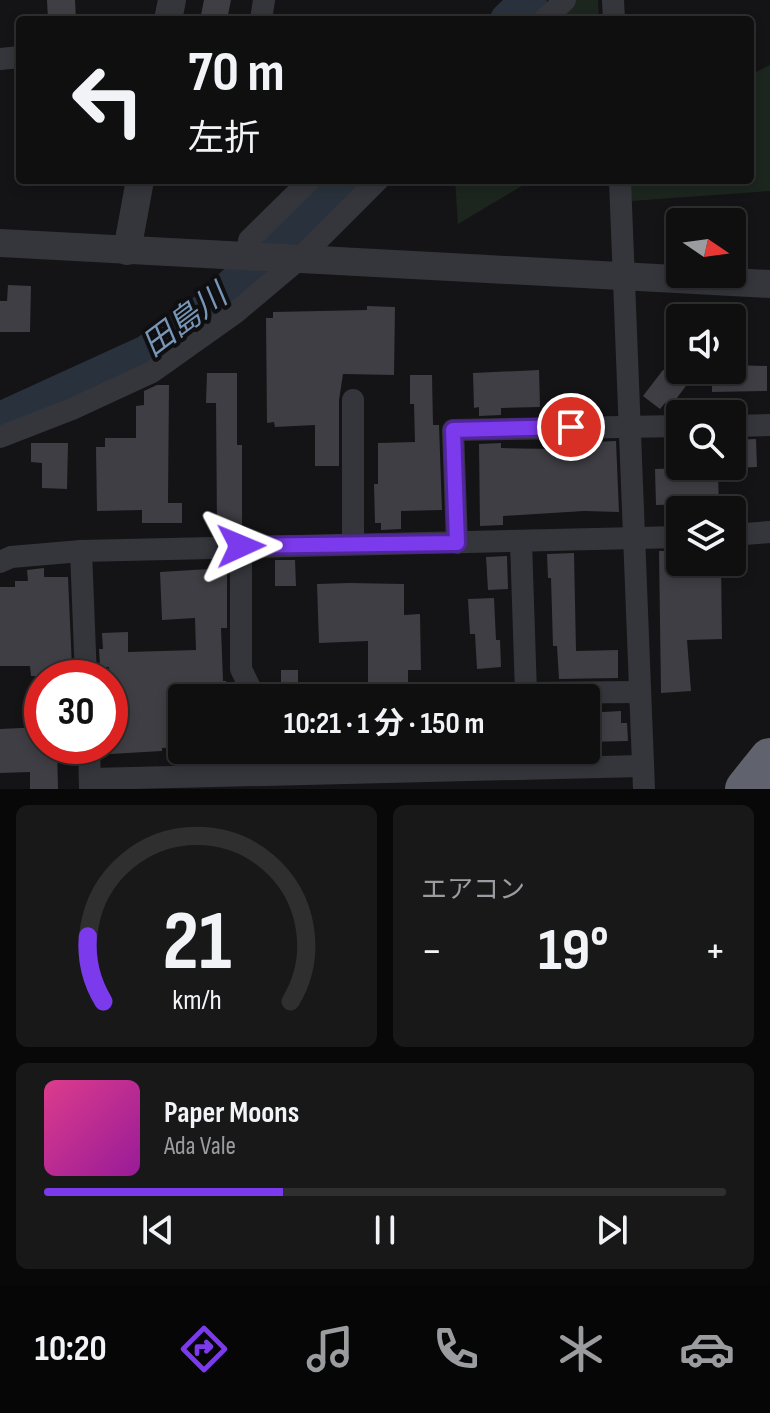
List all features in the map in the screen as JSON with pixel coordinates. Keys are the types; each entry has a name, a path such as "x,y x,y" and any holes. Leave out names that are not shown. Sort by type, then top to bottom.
{"street":[{"path":"548,16 565,0"},
{"path":"127,251 139,184"},
{"path":"247,257 249,240 306,184"},
{"path":"0,437 72,409 152,372 235,313 298,260 374,184"},
{"path":"620,184 644,789"},
{"path":"0,243 770,284"},
{"path":"353,400 353,544"},
{"path":"746,426 770,425"},
{"path":"457,543 453,430 666,426"},
{"path":"746,534 770,532"},
{"path":"0,562 11,557 81,551 666,538"},
{"path":"521,542 526,693 639,692"},
{"path":"241,546 241,669 248,684"},
{"path":"81,551 85,660"},
{"path":"89,764 90,784 415,781 642,766"}],"shaded area":[{"path":"569,0 598,0 599,16 552,16"},
{"path":"770,65 770,191 631,201 630,184 754,184 754,73"},
{"path":"455,184 525,184 458,224"}],"building":[{"path":"47,0 75,0 76,16 48,16"},
{"path":"204,0 231,0 228,16 201,16"},
{"path":"8,285 31,286 30,332 0,332 0,301 7,301"},
{"path":"367,306 395,307 394,375 343,374 339,400 339,466 315,466 315,425 275,427 274,422 267,423 266,318 273,318 273,312 367,310"},
{"path":"746,365 767,366 767,391 712,392 712,384 746,384"},
{"path":"539,370 540,407 501,408 501,415 479,416 479,407 474,408 473,373"},
{"path":"663,370 666,370 666,384 687,384 675,400 666,400 660,409 643,396"},
{"path":"207,373 237,373 237,445 242,445 242,525 217,526 216,403 206,403"},
{"path":"410,375 432,375 433,425 439,425 442,510 401,511 401,529 381,530 381,523 375,523 374,484 378,484 378,443 415,442"},
{"path":"157,385 169,385 168,503 182,503 182,523 142,523 142,510 97,511 96,447 105,447 105,438 136,438 136,406 144,405 144,391"},
{"path":"746,439 756,439 757,467 746,467"},
{"path":"616,441 619,512 503,516 503,525 480,526 479,444 501,443 501,448 553,449 591,447 590,442"},
{"path":"31,443 68,443 67,489 42,488 42,463 31,462"},
{"path":"655,469 666,469 666,480 718,480 719,496 666,496 666,505 656,505"},
{"path":"659,551 666,551 666,576 721,576 722,639 687,640 691,691 661,693"},
{"path":"574,553 576,651 618,650 618,678 559,679 557,646 553,646 551,578 548,578 547,554"},
{"path":"507,556 508,589 488,590 486,557"},
{"path":"275,560 295,560 296,586 275,586"},
{"path":"227,564 227,628 221,628 223,681 226,684 168,684 168,748 162,748 162,751 128,753 128,660 100,660 99,649 103,649 102,633 128,632 128,652 196,650 195,618 162,620 160,572 209,569 209,565"},
{"path":"44,568 44,577 68,577 72,660 24,660 24,666 0,666 0,587 15,587 15,581 28,581 27,570"},
{"path":"317,584 404,584 404,615 420,614 421,670 408,670 408,684 368,684 368,641 319,643"},
{"path":"494,598 501,667 477,669 475,634 470,634 468,599"},
{"path":"281,670 298,670 298,684 281,684"},
{"path":"621,711 621,723 627,723 628,741 600,742 600,712"},
{"path":"24,728 24,764 57,764 58,789 30,789 30,772 0,773 0,729"}],"waterway":[{"name":"田島川","path":"512,16 529,0"},
{"name":"田島川","path":"0,420 147,353 210,308 337,184"}],"route":[{"path":"241,546 457,543 453,430 571,427"}]}
